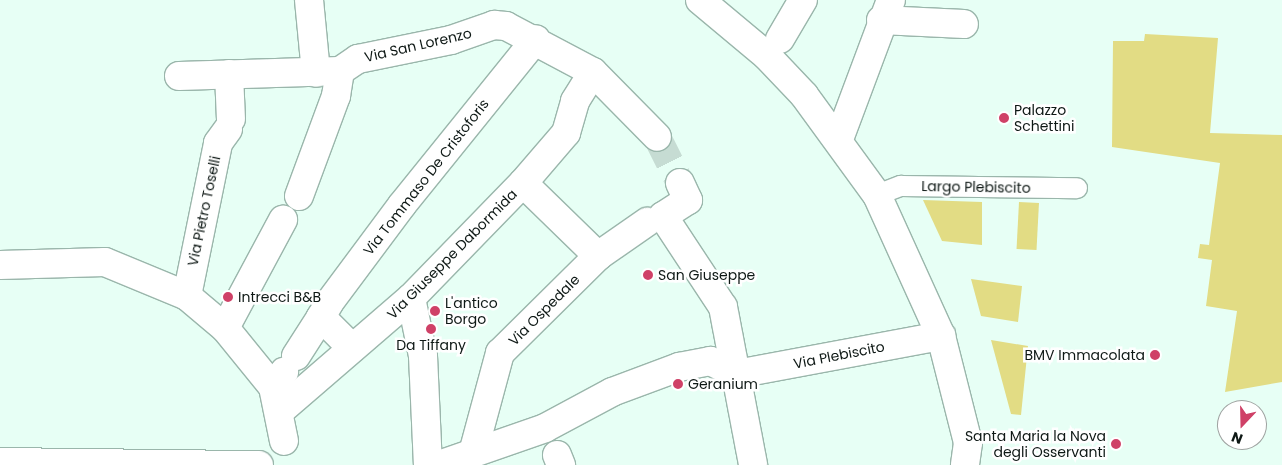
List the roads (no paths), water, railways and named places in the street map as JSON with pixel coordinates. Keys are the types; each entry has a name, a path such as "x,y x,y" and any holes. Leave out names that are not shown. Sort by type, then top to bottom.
{"street":[{"path":"299,196 336,96 309,0"},
{"path":"780,39 803,0"},
{"path":"708,2 767,56 840,139 877,195 941,336 949,362 971,458"},
{"path":"840,139 886,10 964,24"},
{"name":"Via San Lorenzo","path":"328,72 358,59 451,40 494,25 536,40 593,72 657,137"},
{"name":"Via Tommaso De Cristoforis","path":"283,382 321,318 402,205 536,40"},
{"path":"179,76 328,72"},
{"name":"Via Giuseppe Dabormida","path":"283,382 310,390 352,348 411,298 523,183 566,133 575,101 593,72"},
{"name":"Via Pietro Toselli","path":"187,296 218,143 229,124 228,74"},
{"path":"523,183 598,256"},
{"path":"680,183 688,200 664,216 723,307 753,465"},
{"path":"225,328 283,220"},
{"name":"Via Ospedale","path":"473,453 500,353 598,256 646,222"},
{"path":"0,265 105,262 187,296 225,328 283,382 284,441"},
{"path":"411,298 423,356 428,465"},
{"path":"321,318 352,348"},
{"name":"Via Plebiscito","path":"737,374 941,336"},
{"path":"439,465 473,453 553,446 612,392 679,367 710,361 737,374"},
{"path":"10,463 259,465"}],"lane":[{"name":"Largo Plebiscito","path":"877,195 902,186 1076,188"}],"tunnel":[{"path":"657,137 680,183"}],"place":[{"name":"Palazzo Schettini","path":"1004,118"},
{"name":"San Giuseppe","path":"648,275"},
{"name":"Intrecci B&B","path":"228,297"},
{"name":"L'antico Borgo","path":"435,311"},
{"name":"Da Tiffany","path":"431,329"},
{"name":"BMV Immacolata","path":"1155,355"},
{"name":"Geranium","path":"678,384"},
{"name":"Santa Maria la Nova degli Osservanti","path":"1116,444"}]}
